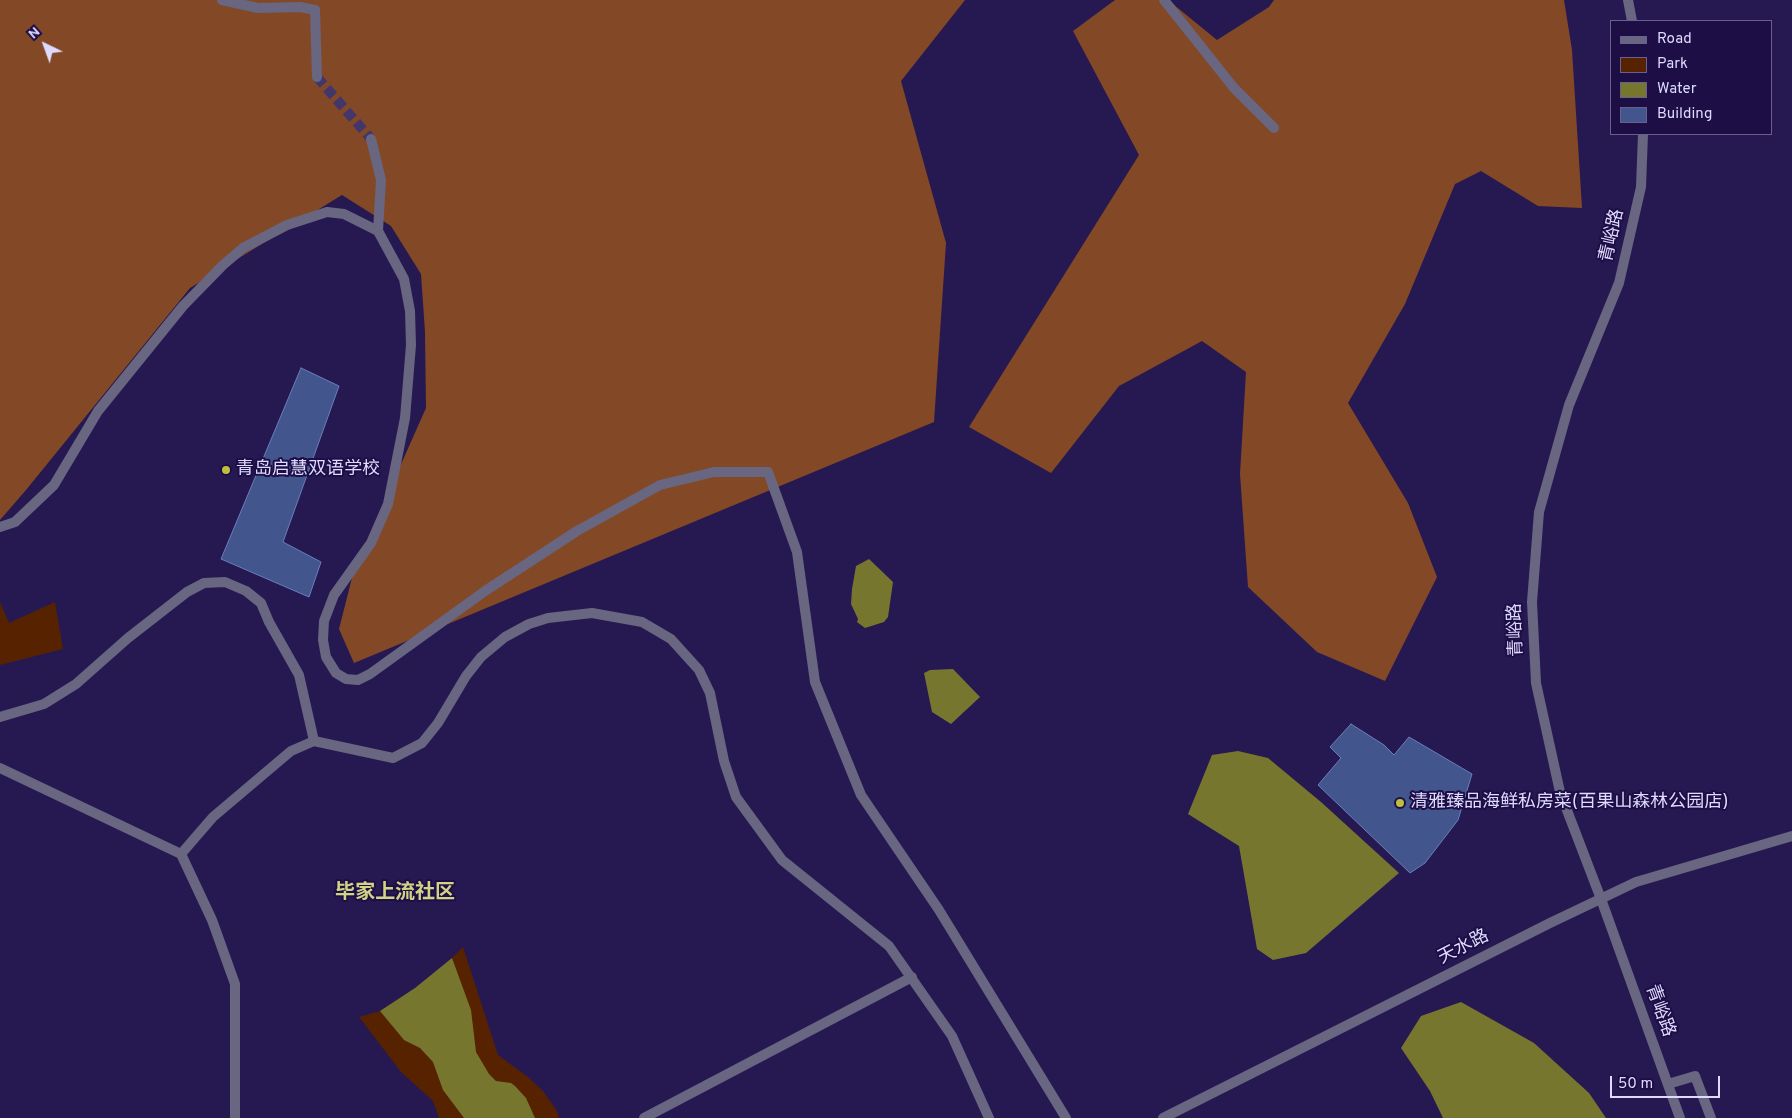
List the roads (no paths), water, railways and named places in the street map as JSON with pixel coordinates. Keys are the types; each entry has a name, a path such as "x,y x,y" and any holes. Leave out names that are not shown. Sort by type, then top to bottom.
{"street":[{"path":"222,0 258,8 300,7 314,10 317,78"},
{"path":"1164,0 1234,88 1274,128"},
{"path":"1628,0 1632,20"},
{"name":"青峪路","path":"1643,135 1641,187 1620,284 1569,406 1539,512 1532,602 1536,683 1560,792 1601,899 1680,1118"},
{"path":"371,139 381,180 378,231 404,279 410,311 411,345 405,418 388,504 371,543 334,594 324,621 323,640 326,657 336,674 358,680 370,674 486,591 577,531 660,485 714,472 768,472 797,552 815,682 861,795 939,910 1066,1118"},
{"path":"0,527 15,522 54,485 98,411 183,306 223,265 243,248 287,224 328,212 344,214 378,231"},
{"path":"0,717 44,704 76,684 128,638 188,592 204,583 225,582 261,602 269,622 299,675 314,741"},
{"path":"181,854 220,811 290,751 314,741 393,758 422,743 438,723 466,676 481,657 505,637 529,624 548,618 592,613 642,622 671,639 699,670 710,693 724,761 736,797 782,860 889,946 952,1036 989,1118"},
{"path":"0,768 181,854 212,920 235,984 236,1118"},
{"name":"天水路","path":"1163,1118 1636,882 1792,836"},
{"path":"644,1118 912,977"},
{"path":"1668,1084 1695,1076 1711,1118"}],"water":[{"path":"869,559 893,582 888,617 884,622 865,628 857,622 858,619 851,604 856,566"},
{"path":"953,669 980,697 951,724 932,712 924,673 930,670"},
{"path":"1238,751 1268,758 1321,802 1399,873 1306,953 1273,960 1257,949 1239,846 1188,814 1212,755"},
{"path":"452,958 471,1010 476,1052 489,1074 496,1081 511,1083 526,1098 535,1118 464,1118 443,1090 433,1062 420,1048 404,1040 380,1011 415,988"},
{"path":"1461,1002 1534,1043 1589,1093 1606,1118 1443,1118 1430,1091 1401,1048 1421,1016"}],"tunnel":[{"path":"317,77 371,139"}],"place":[{"name":"青岛启慧双语学校","path":"226,470"},
{"name":"清雅臻品海鲜私房菜(百果山森林公园店)","path":"1400,803"}],"district":[{"name":"毕家上流社区","path":"395,894"}]}
